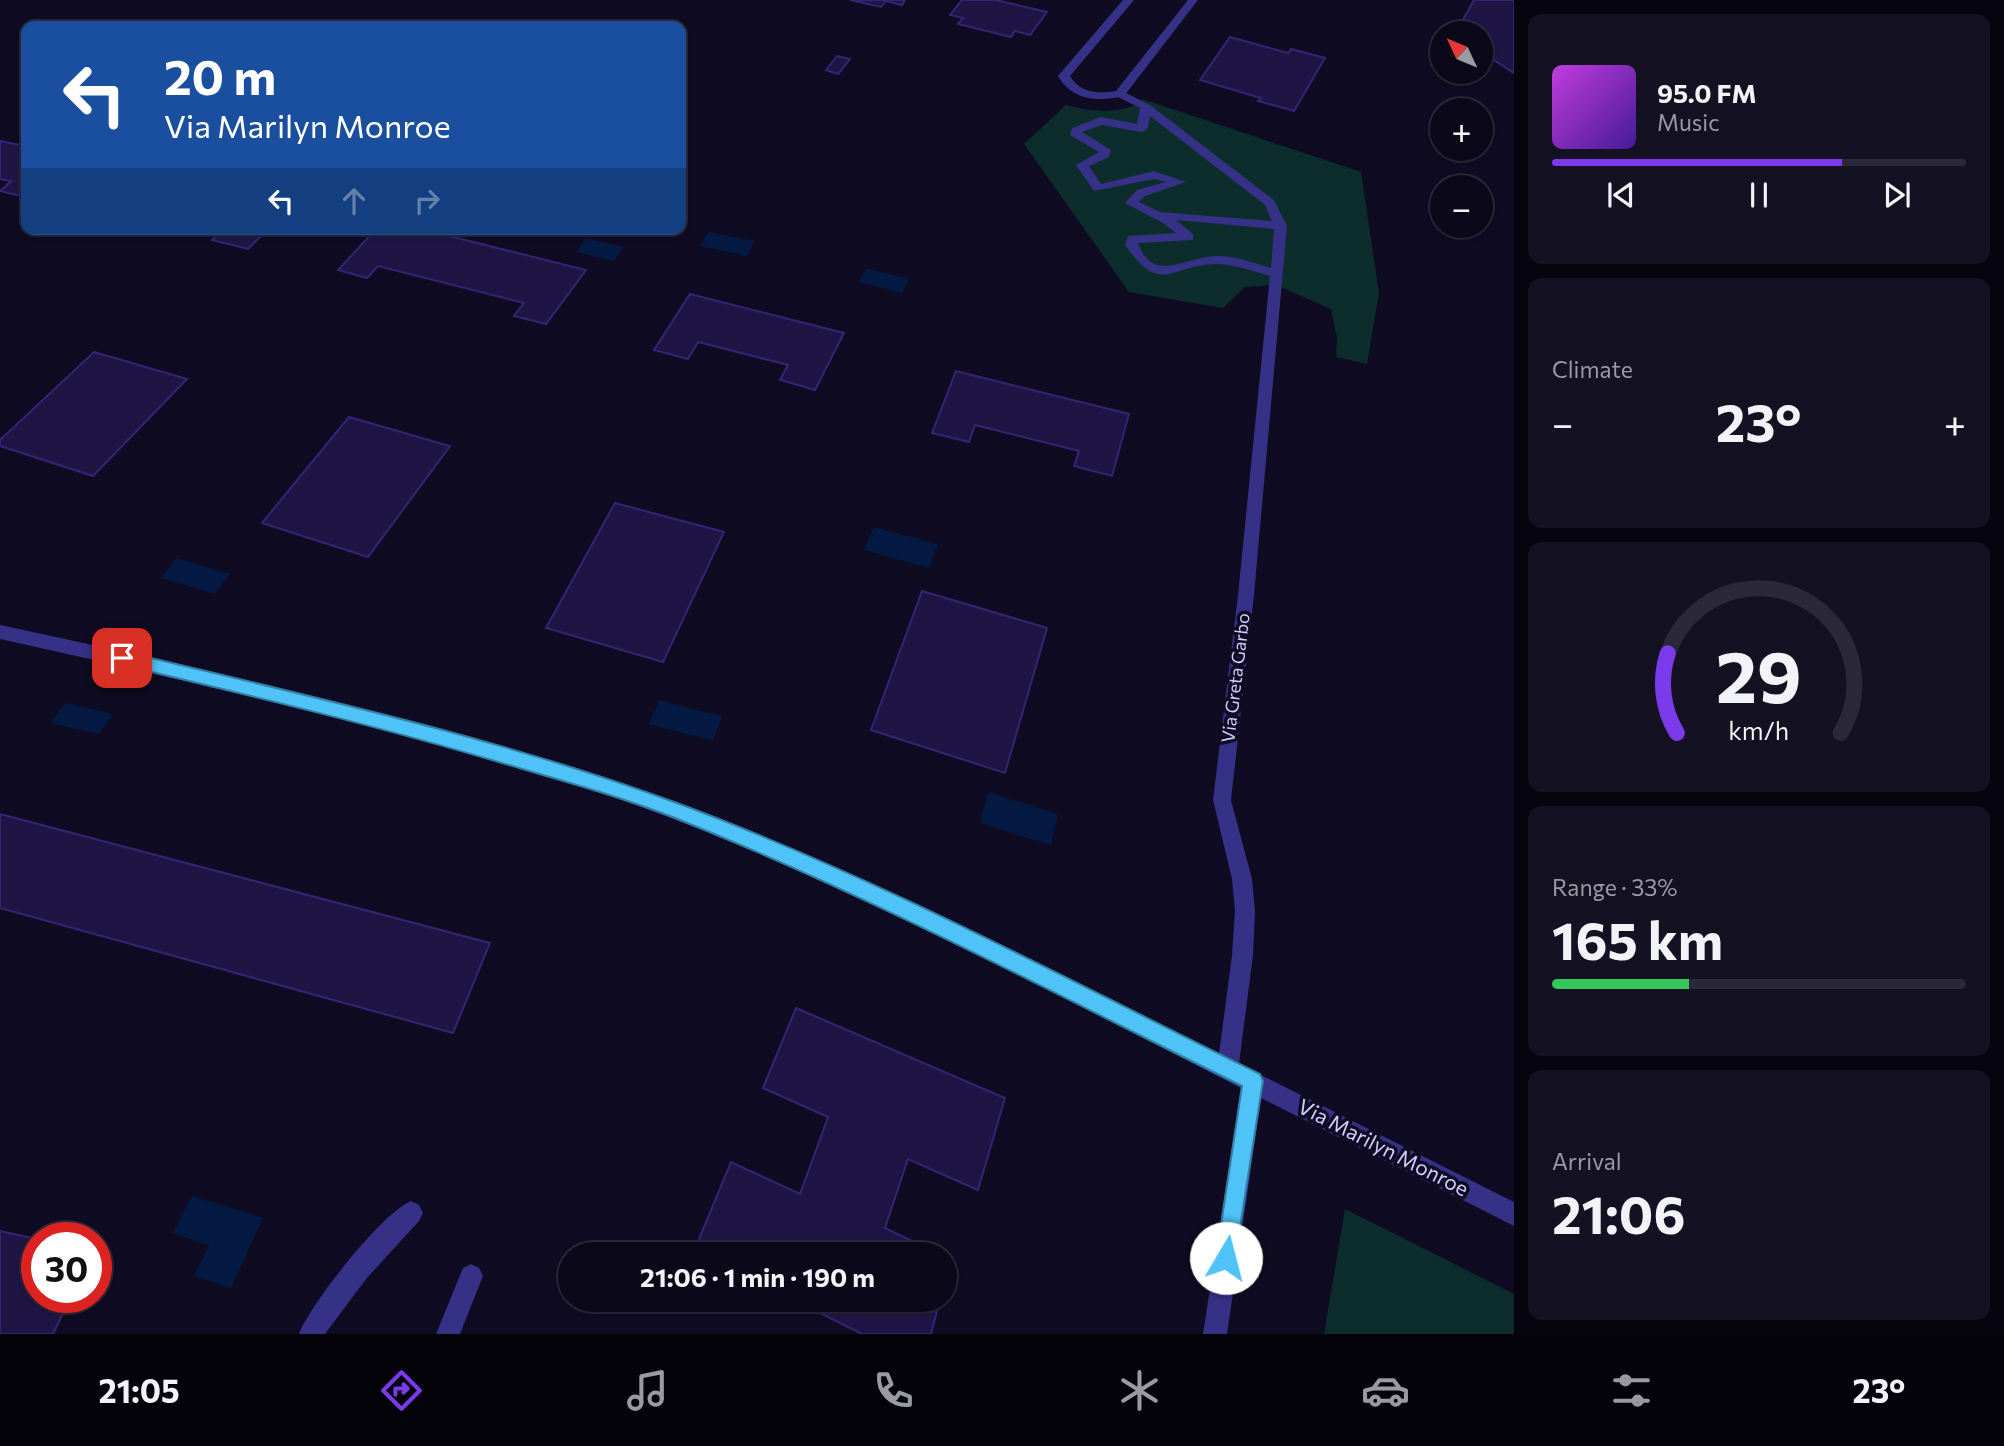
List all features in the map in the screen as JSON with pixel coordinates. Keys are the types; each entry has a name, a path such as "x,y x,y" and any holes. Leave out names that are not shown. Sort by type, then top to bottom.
{"street":[{"path":"1129,0 1064,76 1071,87 1102,97 1120,94 1146,107 1270,203 1281,226"},
{"path":"1120,94 1193,0"},
{"path":"1146,107 1142,128 1101,121 1076,130 1076,135 1105,150 1105,155 1082,165 1098,188 1154,175 1180,182 1133,198 1131,203 1176,226 1188,237 1133,239 1131,245 1150,268 1178,271 1210,260 1224,260 1276,280"},
{"path":"1157,215 1281,226"},
{"name":"Via Greta Garbo","path":"1228,1068 1246,919 1243,886 1225,823 1222,800 1246,595 1281,226"},
{"name":"Via Marilyn Monroe","path":"0,632 171,668 324,706 465,744 631,795 828,873 1228,1068 1514,1214"},
{"path":"1215,1334 1253,1081"},
{"path":"311,1334 337,1293 375,1248 411,1213"},
{"path":"448,1334 471,1276"}],"green space":[{"path":"1142,99 1361,172 1379,293 1367,364 1336,357 1337,338 1331,309 1276,285 1245,287 1223,308 1129,292 1024,144 1066,105 1113,110 1131,107 1141,103"},
{"path":"1345,1209 1514,1294 1514,1334 1324,1334"}],"water":[{"path":"709,232 755,241 747,256 700,246"},
{"path":"586,238 624,247 614,261 576,252"},
{"path":"866,268 909,279 902,293 859,282"},
{"path":"874,527 938,544 929,568 864,550"},
{"path":"177,558 230,574 215,594 161,578"},
{"path":"659,700 722,716 713,741 649,724"},
{"path":"65,703 113,714 99,734 51,723"},
{"path":"988,792 1058,814 1051,845 980,823"},
{"path":"192,1196 263,1218 231,1288 194,1276 209,1245 173,1233"}],"building":[{"path":"850,0 905,0 902,5 886,1 881,7"},
{"path":"962,0 996,0 1047,12 1030,35 1015,31 1011,37 958,24 963,18 950,15"},
{"path":"1474,0 1514,0 1514,73 1493,59 1493,21 1462,21"},
{"path":"1230,37 1288,53 1291,49 1325,58 1294,111 1200,80"},
{"path":"837,56 850,59 838,74 826,70"},
{"path":"0,141 21,145 21,196 0,191 11,181 0,179"},
{"path":"217,235 262,235 248,249 212,240"},
{"path":"370,235 445,235 586,270 546,324 514,316 524,303 378,266 367,278 338,270"},
{"path":"690,294 844,333 815,390 780,380 788,365 698,342 688,359 654,350"},
{"path":"94,352 187,379 93,476 0,446 0,440"},
{"path":"956,371 1129,414 1112,476 1074,466 1079,451 975,425 969,442 932,433"},
{"path":"349,417 450,446 368,557 262,523"},
{"path":"615,503 724,532 663,662 546,628"},
{"path":"922,591 1047,628 1005,773 871,730"},
{"path":"0,814 490,943 453,1033 0,908"},
{"path":"796,1008 1005,1098 978,1190 908,1159 885,1228 914,1242 698,1242 731,1162 800,1194 828,1117 763,1088"},
{"path":"0,1231 21,1236 21,1313 63,1313 53,1334 0,1334"},
{"path":"818,1312 937,1312 931,1334 862,1334"}],"route":[{"path":"122,658 324,706 453,741 588,780 676,811 828,873 1253,1081 1226,1258"}]}
